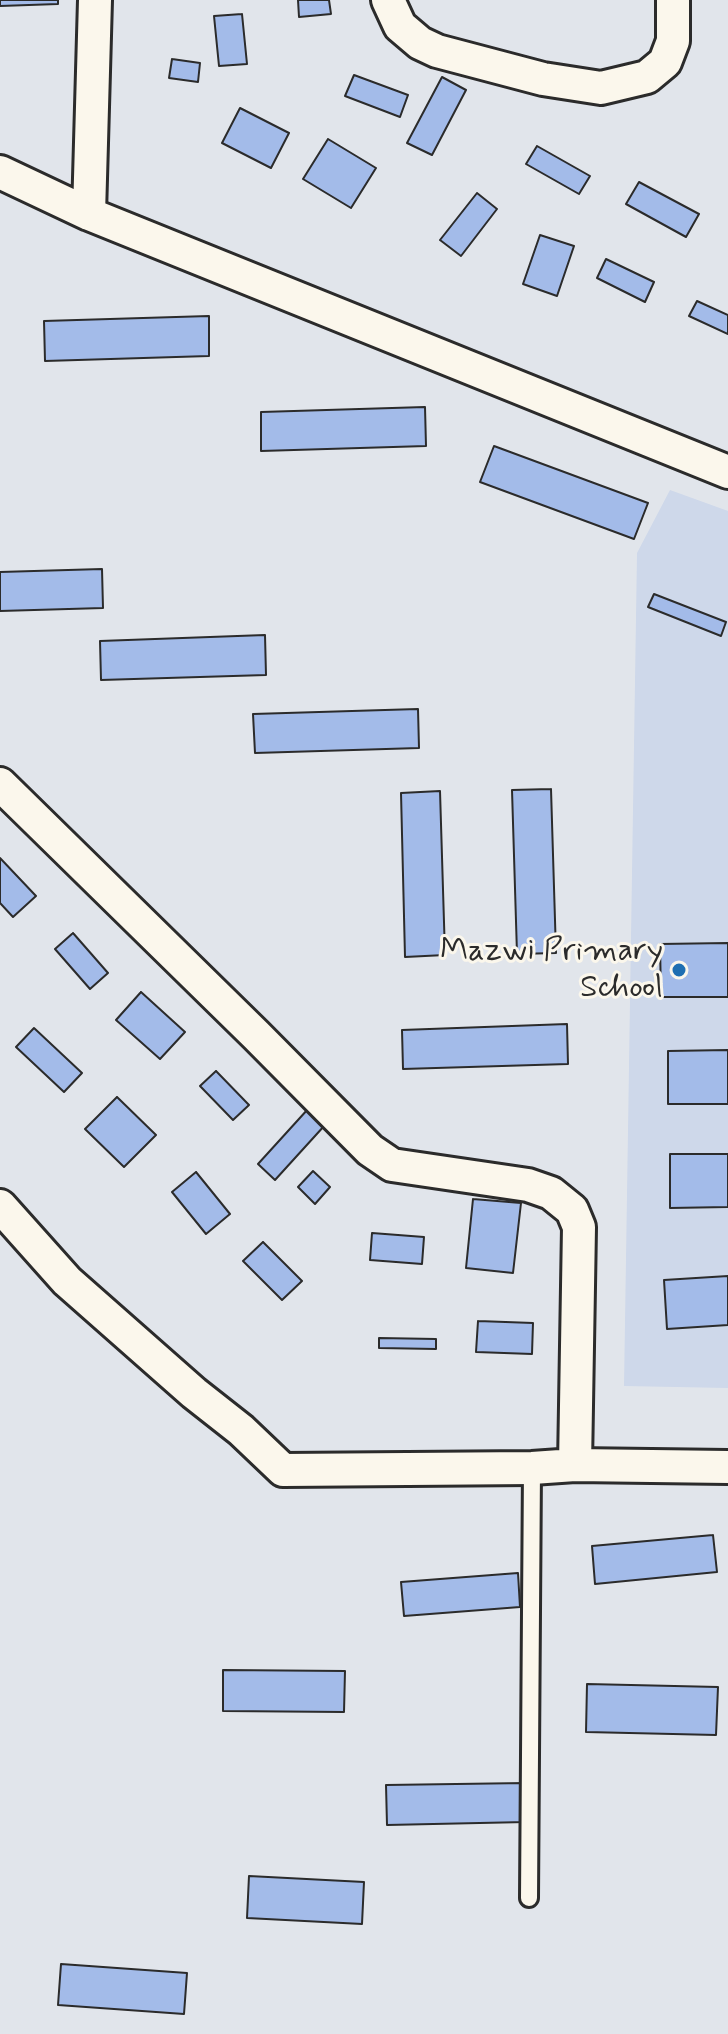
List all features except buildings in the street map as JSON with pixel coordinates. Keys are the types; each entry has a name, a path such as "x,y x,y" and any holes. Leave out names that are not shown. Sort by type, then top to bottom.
{"street":[{"path":"89,214 95,0"},
{"path":"388,0 400,26 420,43 437,51 543,79 601,88 647,77 665,62 673,41 673,0"},
{"path":"0,172 89,214 728,472"},
{"path":"0,784 370,1150 392,1165 528,1185 551,1193 572,1210 579,1227 575,1465"},
{"path":"0,1206 67,1281 194,1393 241,1430 283,1470 575,1465 728,1467"}],"lane":[{"path":"529,1898 532,1468"}],"shaded area":[{"name":"Mazwi Primary School","path":"670,490 728,511 728,1388 624,1386 637,553"}],"place":[{"name":"Mazwi Primary School","path":"679,970"}]}
